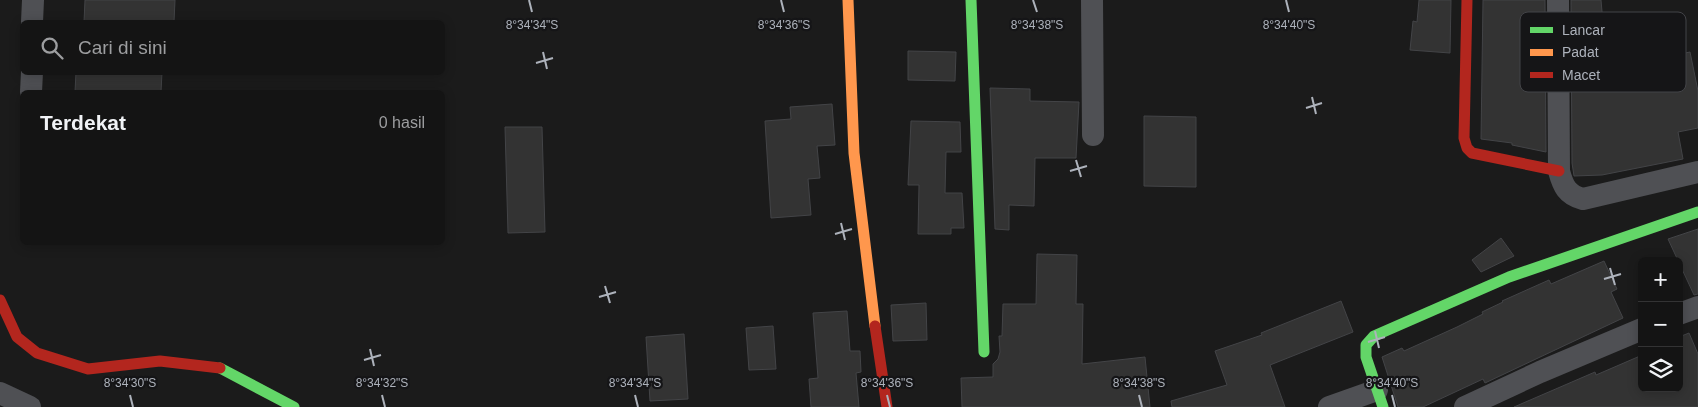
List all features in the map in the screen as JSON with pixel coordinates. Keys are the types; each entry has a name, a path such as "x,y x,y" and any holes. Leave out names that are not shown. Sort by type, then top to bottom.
{"street":[{"path":"32,20 33,0"},
{"path":"848,0 853,146 866,270 887,407"},
{"path":"971,0 984,352"},
{"path":"1092,0 1093,134"},
{"path":"1467,0 1464,138 1467,148 1472,153 1559,171"},
{"path":"31,90 32,75"},
{"path":"1559,92 1559,171 1566,190 1572,196 1583,199 1698,172"},
{"path":"1329,407 1380,399 1366,357 1366,345 1374,336 1509,277 1698,212"},
{"path":"0,300 17,337 37,353 88,370 160,361 218,367 294,407"},
{"path":"1683,313 1698,307"},
{"path":"1465,407 1540,372 1638,331"},
{"path":"0,393 30,407"}],"building":[{"path":"85,0 175,0 174,20 84,20"},
{"path":"1419,0 1451,0 1450,53 1410,50 1413,21 1417,22"},
{"path":"1483,0 1545,0 1545,12 1520,12 1520,92 1546,92 1546,152 1512,145 1512,143 1481,139"},
{"path":"1571,0 1601,0 1602,12 1571,12"},
{"path":"908,51 956,52 955,81 908,80"},
{"path":"1690,52 1698,91 1698,128 1678,132 1683,159 1602,175 1574,176 1572,163 1572,92 1686,92 1686,53"},
{"path":"76,75 162,75 161,90 75,90"},
{"path":"990,88 1030,89 1030,101 1079,102 1076,158 1035,158 1034,206 1009,205 1009,230 995,229"},
{"path":"832,104 835,145 817,146 820,178 808,179 811,215 771,218 765,121 791,119 790,107"},
{"path":"1144,116 1196,117 1196,187 1144,186"},
{"path":"911,121 960,122 961,152 946,152 945,193 962,193 964,228 951,228 951,234 918,234 919,185 908,185"},
{"path":"505,127 542,127 545,232 508,233"},
{"path":"1698,229 1698,294 1694,295 1683,271 1683,257 1676,257 1668,239"},
{"path":"1501,238 1514,256 1481,272 1472,260"},
{"path":"1037,254 1077,255 1076,304 1083,304 1082,364 1145,357 1150,407 962,407 961,378 993,377 993,364 998,359 1000,352 999,336 1002,336 1003,304 1036,304"},
{"path":"1604,261 1617,289 1611,292 1623,318 1485,383 1483,379 1423,407 1398,407 1382,357 1402,348 1404,351 1457,327 1483,314 1482,312 1502,301 1549,280 1551,284"},
{"path":"1341,301 1353,332 1270,365 1285,407 1172,407 1171,401 1227,385 1215,351 1262,335 1261,333"},
{"path":"926,303 927,340 893,341 891,305"},
{"path":"847,311 850,351 860,351 861,372 856,373 859,407 811,407 809,379 818,378 813,313"},
{"path":"773,326 776,369 749,370 746,328"},
{"path":"1689,333 1698,354 1698,407 1514,407 1595,372 1596,375 1638,357 1638,392 1683,392 1683,335"},
{"path":"684,334 688,399 650,401 646,337"}],"traffic: fast":[{"path":"971,0 984,352"},
{"path":"1383,407 1366,357 1366,345 1374,336 1509,277 1698,212"},
{"path":"220,368 294,407"}],"traffic: slow":[{"path":"848,0 854,153 875,326"}],"traffic: jam":[{"path":"1467,0 1464,138 1467,148 1472,153 1559,171"},
{"path":"0,300 17,337 37,353 88,369 160,361 220,368"},
{"path":"875,326 887,407"}]}
